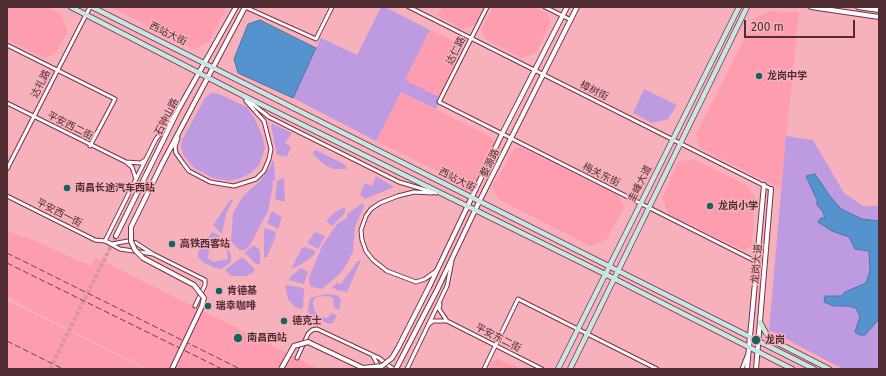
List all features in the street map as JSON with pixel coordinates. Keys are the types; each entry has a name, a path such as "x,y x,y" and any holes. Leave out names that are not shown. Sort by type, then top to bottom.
{"main road":[{"name":"西站大街","path":"71,7 208,78 476,212 614,278 792,369"},
{"name":"西站大街","path":"91,7 206,63 479,202 814,369"},
{"name":"圭峰大道","path":"558,369 739,7"},
{"name":"圭峰大道","path":"570,369 747,7"},
{"path":"760,322 766,333 774,341 829,369"}],"street":[{"name":"达礼路","path":"7,169 86,14 91,7"},
{"name":"石钟山路","path":"116,236 178,110 206,63 236,7"},
{"name":"石钟山路","path":"178,135 245,7"},
{"path":"245,7 316,39 332,7"},
{"name":"樟树街","path":"409,7 771,189"},
{"name":"达仁路","path":"439,102 487,7"},
{"path":"545,7 571,20"},
{"name":"婺源路","path":"281,369 294,346 308,342 363,368 382,366 392,358 430,285 502,134 567,7"},
{"name":"婺源路","path":"394,369 452,260 476,212 479,202 577,7"},
{"path":"811,7 879,17"},
{"path":"858,7 879,10"},
{"path":"7,45 115,99 90,146"},
{"path":"178,135 175,147 176,153 189,171 210,182 225,186 234,186 256,179 264,171 271,149 264,121 240,94"},
{"path":"240,94 269,117 289,128 399,182 438,193"},
{"name":"梅关东街","path":"439,102 757,262"},
{"name":"平安西二街","path":"7,103 90,146 126,162"},
{"path":"104,241 156,139 178,110"},
{"path":"172,369 202,306 204,298 194,285 143,258 135,250 131,241 131,227 178,135"},
{"path":"126,162 141,163 146,159"},
{"path":"126,162 132,168 136,179"},
{"name":"龙岗大道","path":"747,369 747,354 764,185"},
{"name":"龙岗大道","path":"757,369 756,362 771,189"},
{"path":"436,271 425,279 416,282 387,270 373,260 366,251 362,240 361,230 366,216 371,209 380,203 414,192 438,193"},
{"name":"平安西一街","path":"7,196 94,240 104,241"},
{"path":"104,241 112,244 128,242 136,243 153,254 205,280 205,285 194,306"},
{"path":"104,241 120,249 153,254"},
{"path":"407,369 447,286 452,260"},
{"path":"484,369 518,299 657,369"},
{"path":"428,326 433,322 447,321 439,309 440,300"},
{"name":"平安东二街","path":"447,321 542,369"},
{"path":"297,358 308,334 312,330 317,329 386,362 394,369"},
{"path":"742,369 747,354"},
{"path":"373,356 380,369"}],"shaded area":[{"path":"7,7 46,7 61,14 68,32 55,54 44,58 7,40"},
{"path":"110,7 225,7 226,9 208,43 194,49"},
{"path":"381,7 385,7 430,30 405,80 441,98 436,109 401,92 376,141 293,98 321,38 357,55"},
{"path":"442,7 484,7 475,25 463,30 437,15"},
{"path":"493,7 534,7 547,13 551,21 536,53 522,58 487,40 481,29"},
{"name":"龙岗中学","path":"769,11 799,12 781,189 700,148 696,134 755,18"},
{"path":"430,30 460,44 463,55 441,98 405,80"},
{"path":"644,89 677,105 668,119 652,123 633,113"},
{"path":"401,92 493,138 495,148 481,180 466,185 376,141"},
{"path":"211,93 219,94 247,107 254,117 263,138 265,149 259,165 251,173 241,178 229,181 213,178 194,168 184,156 181,147 182,140 205,98"},
{"path":"273,124 292,133 285,143 291,147 287,157 277,155 271,125"},
{"path":"786,136 813,140 844,193 863,206 879,206 879,369 843,369 769,330"},
{"path":"521,147 619,196 624,208 606,240 590,246 499,200 492,187 514,149"},
{"path":"316,150 344,164 347,169 333,169 325,165 313,154"},
{"name":"龙岗小学","path":"693,159 747,185 755,198 752,247 743,250 668,214 662,198 678,162"},
{"path":"272,161 274,161 275,180 272,182 273,185 268,211 249,247 245,250 240,250 231,241 233,213 243,196 260,181 270,167"},
{"path":"376,176 394,187 365,199 360,194 365,183 372,186"},
{"path":"284,178 285,201 281,201 275,199 277,181"},
{"path":"231,199 233,200 226,214 222,234 213,225"},
{"path":"363,203 364,206 355,226 353,251 348,262 341,273 322,289 312,287 310,285 309,278 322,246 337,224 347,218 347,214"},
{"path":"345,207 345,213 332,226 326,221 335,212"},
{"path":"272,211 282,217 278,229 267,223"},
{"path":"266,228 275,232 276,235 267,257 264,258 264,229"},
{"path":"7,231 28,238 91,266 95,257 319,369 149,369 27,308 7,296"},
{"path":"212,232 220,236 212,242 207,258 214,262 228,259 226,246 220,241 223,239 231,255 231,262 221,269 215,268 203,262 198,257 198,252"},
{"path":"315,232 325,236 318,249 307,243"},
{"path":"253,245 260,250 260,263 257,265 245,253"},
{"path":"305,247 315,251 315,254 302,264 291,269 302,248"},
{"path":"242,257 255,269 253,273 246,276 231,276 225,270"},
{"path":"361,260 347,292 337,290 332,287 337,283 341,284 358,261"},
{"path":"301,268 308,272 304,284 289,280 290,277"},
{"path":"285,285 304,288 303,308 300,309 295,307 288,299"},
{"path":"325,294 337,295 341,299 339,310 334,308 333,298 328,296 316,297 313,301 315,311 320,317 328,318 331,313 337,315 333,323 329,324 309,314 308,311 310,298"},
{"path":"7,301 25,309 146,369 7,369"},
{"path":"498,359 522,369 489,369 492,362"}],"water":[{"path":"260,20 316,48 293,98 238,73 234,59 248,24"},
{"path":"815,174 829,195 841,209 862,219 879,221 879,319 865,335 859,335 855,332 860,317 856,308 848,306 834,306 824,302 825,296 841,296 845,292 866,283 870,271 869,251 855,249 849,237 832,231 818,222 821,218 825,218 823,212 817,205 817,200 806,176"}],"tunnel":[{"path":"50,369 116,236"}],"railway":[{"path":"7,253 240,369"},
{"path":"7,263 222,369"},
{"path":"7,341 63,369"}],"place":[{"name":"龙岗中学","path":"759,76"},
{"name":"南昌长途汽车西站","path":"67,188"},
{"name":"龙岗小学","path":"710,206"},
{"name":"高铁西客站","path":"172,244"},
{"name":"肯德基","path":"219,291"},
{"name":"瑞幸咖啡","path":"208,306"},
{"name":"德克士","path":"284,321"},
{"name":"南昌西站","path":"238,338"},
{"name":"龙岗","path":"756,340"}]}
